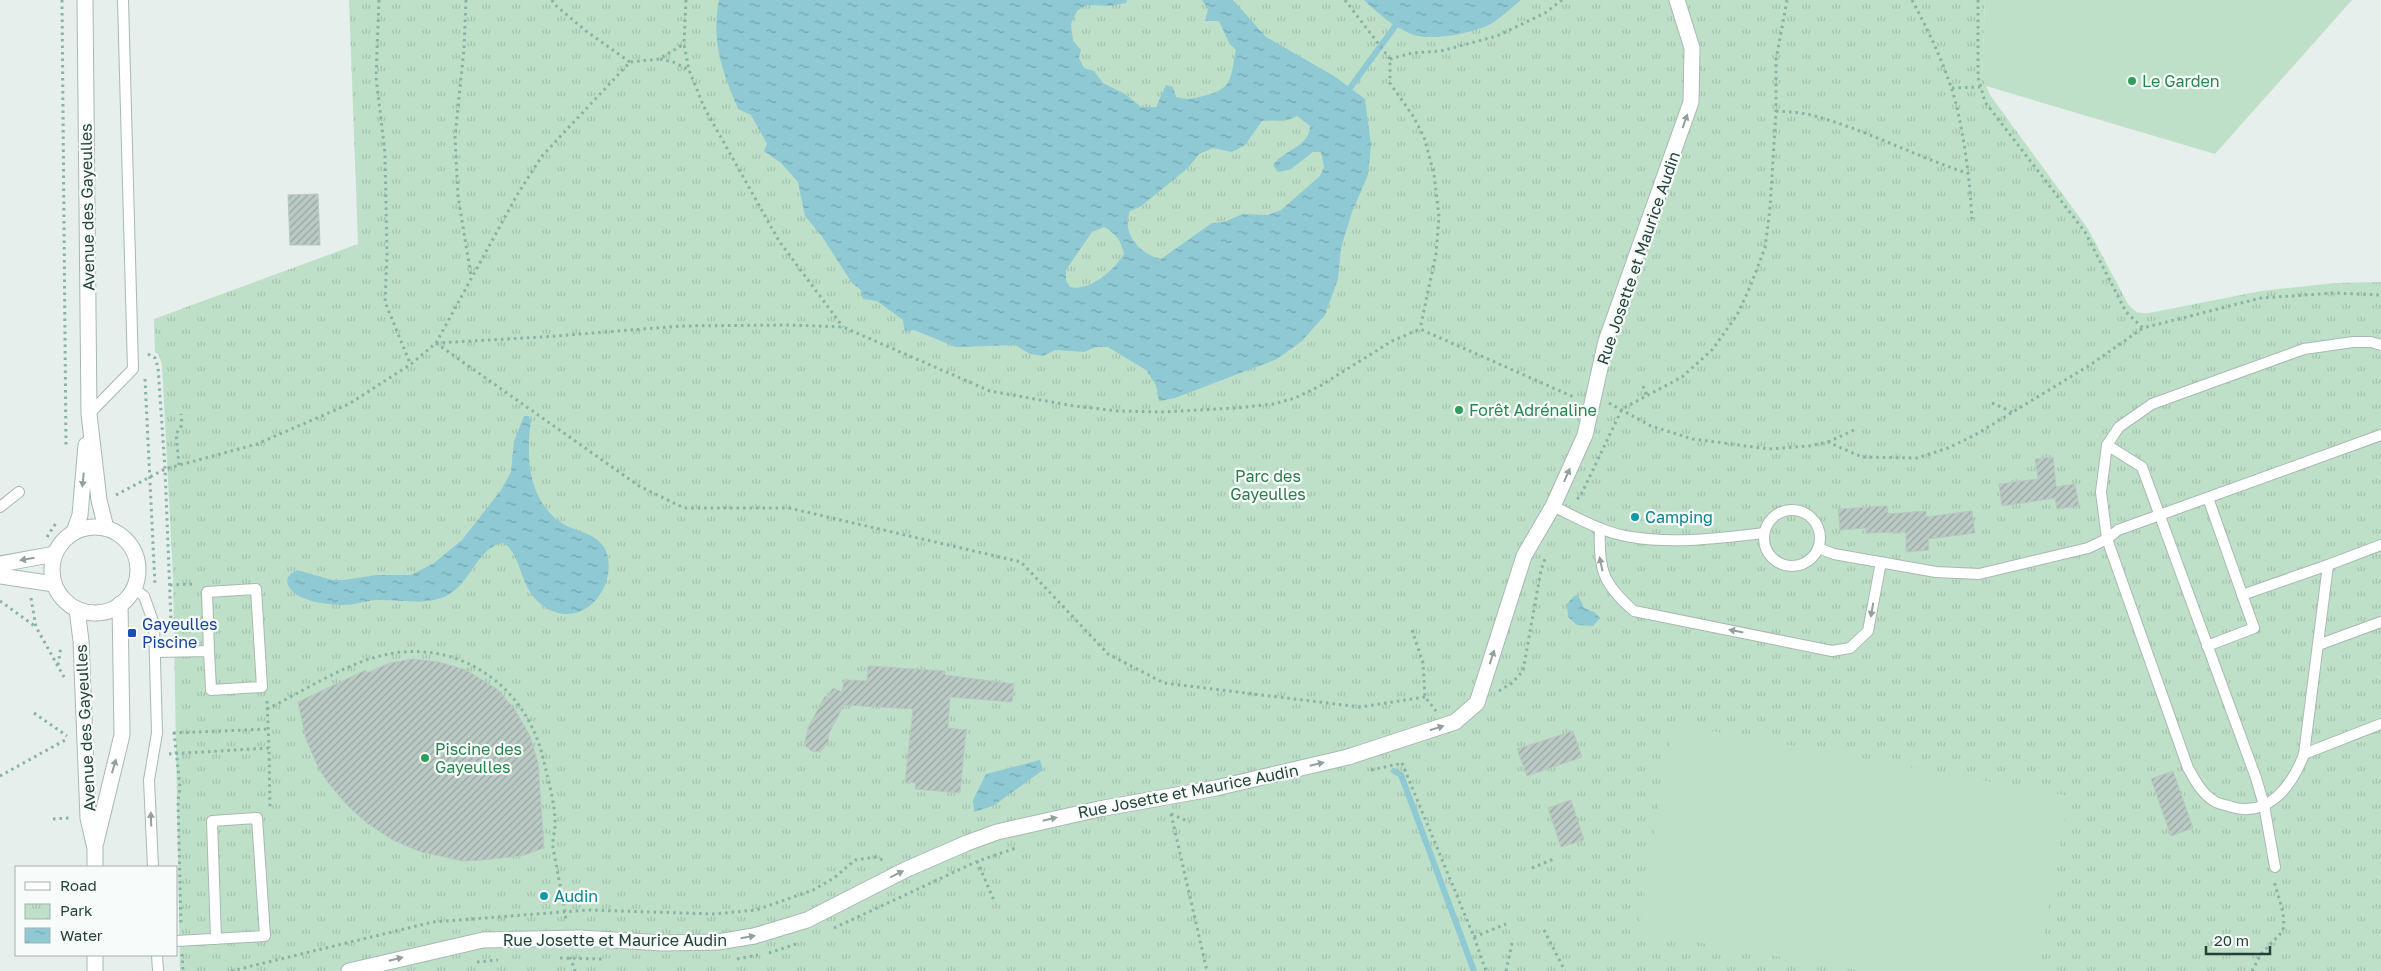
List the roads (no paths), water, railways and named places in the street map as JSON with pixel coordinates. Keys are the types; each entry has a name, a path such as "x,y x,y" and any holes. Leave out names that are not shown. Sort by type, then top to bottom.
{"street":[{"name":"Avenue des Gayeulles","path":"55,554 63,541 74,532 80,515 89,414 85,0"},
{"name":"Rue Josette et Maurice Audin","path":"349,971 483,940 568,938 663,943 718,942 754,936 807,920 907,869 967,842 1022,825 1166,796 1216,788 1348,757 1455,722 1477,703 1524,556 1559,509 1585,435 1606,341 1691,102 1692,48 1677,0"},
{"name":"Avenue des Gayeulles","path":"89,414 99,500 106,528"},
{"path":"0,564 55,554 52,574 54,584 63,598 77,609 99,612 120,604 133,588 138,571 134,553 124,539 106,528 90,528 74,532"},
{"path":"0,576 54,584"},
{"name":"Avenue des Gayeulles","path":"95,848 122,735 120,604"},
{"name":"Avenue des Gayeulles","path":"77,609 81,641 88,818 95,848 95,866"},
{"path":"96,956 96,971"}],"lane":[{"path":"89,414 133,369 123,0"},
{"path":"2328,565 2304,754 2297,774 2283,793 2264,805 2239,809 2215,802 2200,788 2188,768 2106,539 2100,492 2108,445 2119,427 2152,404 2304,349 2353,342 2372,342 2381,345"},
{"path":"1818,548 1936,572 1979,574 2088,548 2106,539 2118,530 2381,435"},
{"path":"2108,445 2142,467 2264,805 2275,868"},
{"path":"0,507 19,492"},
{"path":"2207,646 2254,628 2208,498"},
{"path":"1559,509 1600,528 1630,537 1675,539 1726,538 1764,533"},
{"path":"1798,510 1809,516 1817,524 1820,538 1818,548 1805,563 1788,566 1778,562 1768,552 1764,533 1771,519 1783,511 1798,510"},
{"path":"1600,528 1599,552 1603,573 1614,593 1634,611 1832,650 1850,648 1868,631 1880,562"},
{"path":"2242,595 2381,545"},
{"path":"133,588 144,596 152,617 155,652 157,733 149,780 153,866"},
{"path":"256,589 262,686 211,690 209,651 207,592 256,589"},
{"path":"2318,645 2381,622"},
{"path":"155,652 209,651"},
{"path":"2304,754 2381,724"},
{"path":"179,941 216,939 266,936 257,818 212,821 216,939"},
{"path":"157,956 158,971"}],"water":[{"path":"719,0 1127,0 1126,3 1110,6 1086,5 1077,11 1071,24 1073,41 1081,50 1079,58 1084,68 1094,71 1103,83 1125,94 1141,107 1156,107 1166,85 1173,87 1176,97 1186,99 1213,93 1220,90 1229,81 1236,50 1229,43 1219,21 1205,21 1208,9 1202,0 1233,0 1266,37 1334,76 1365,99 1371,145 1368,175 1352,212 1341,248 1338,279 1325,315 1302,341 1277,359 1175,398 1159,401 1156,385 1146,370 1108,347 1096,347 1084,352 1055,350 1043,356 1030,354 1015,345 956,347 914,330 905,332 903,320 877,301 863,299 861,290 852,283 821,235 805,216 798,182 781,163 764,151 767,144 751,115 738,109 727,82 717,43","holes":["1297,116 1310,126 1309,133 1301,143 1283,155 1273,165 1278,172 1291,169 1313,152 1321,152 1324,167 1320,176 1281,210 1268,215 1243,214 1224,222 1212,223 1161,259 1146,253 1134,242 1128,228 1130,211 1140,207 1188,168 1199,154 1213,148 1232,152 1245,145 1262,121 1288,120","1104,227 1117,238 1124,254 1108,273 1093,283 1078,288 1070,287 1066,280 1066,270 1092,232"]},
{"path":"1364,0 1521,0 1494,22 1477,30 1441,37 1430,37 1411,34 1398,27 1380,15"},
{"path":"524,416 529,416 531,421 529,436 530,466 538,495 545,508 556,519 569,527 595,538 606,551 609,563 608,576 604,588 597,599 588,607 577,612 565,614 552,611 541,604 527,586 515,557 503,543 487,551 455,590 438,599 429,601 374,600 338,605 308,600 292,591 287,580 297,570 332,580 344,580 377,575 411,575 434,563 462,540 501,490 511,472 514,441"},
{"path":"1578,595 1584,608 1594,612 1600,618 1593,626 1577,625 1568,617 1567,604 1574,596"},
{"path":"1040,760 1043,770 993,806 974,812 973,800 986,774"}],"waterway":[{"path":"1350,88 1396,25"},
{"path":"1394,771 1401,775 1474,971"}],"place":[{"name":"Le Garden","path":"2132,81"},
{"name":"Forêt Adrénaline","path":"1459,410"},
{"name":"Camping","path":"1635,517"},
{"name":"Gayeulles Piscine","path":"132,633"},
{"name":"Piscine des Gayeulles","path":"425,758"},
{"name":"Audin","path":"544,896"}],"park label":[{"name":"Parc des Gayeulles","path":"1268,485"}]}
